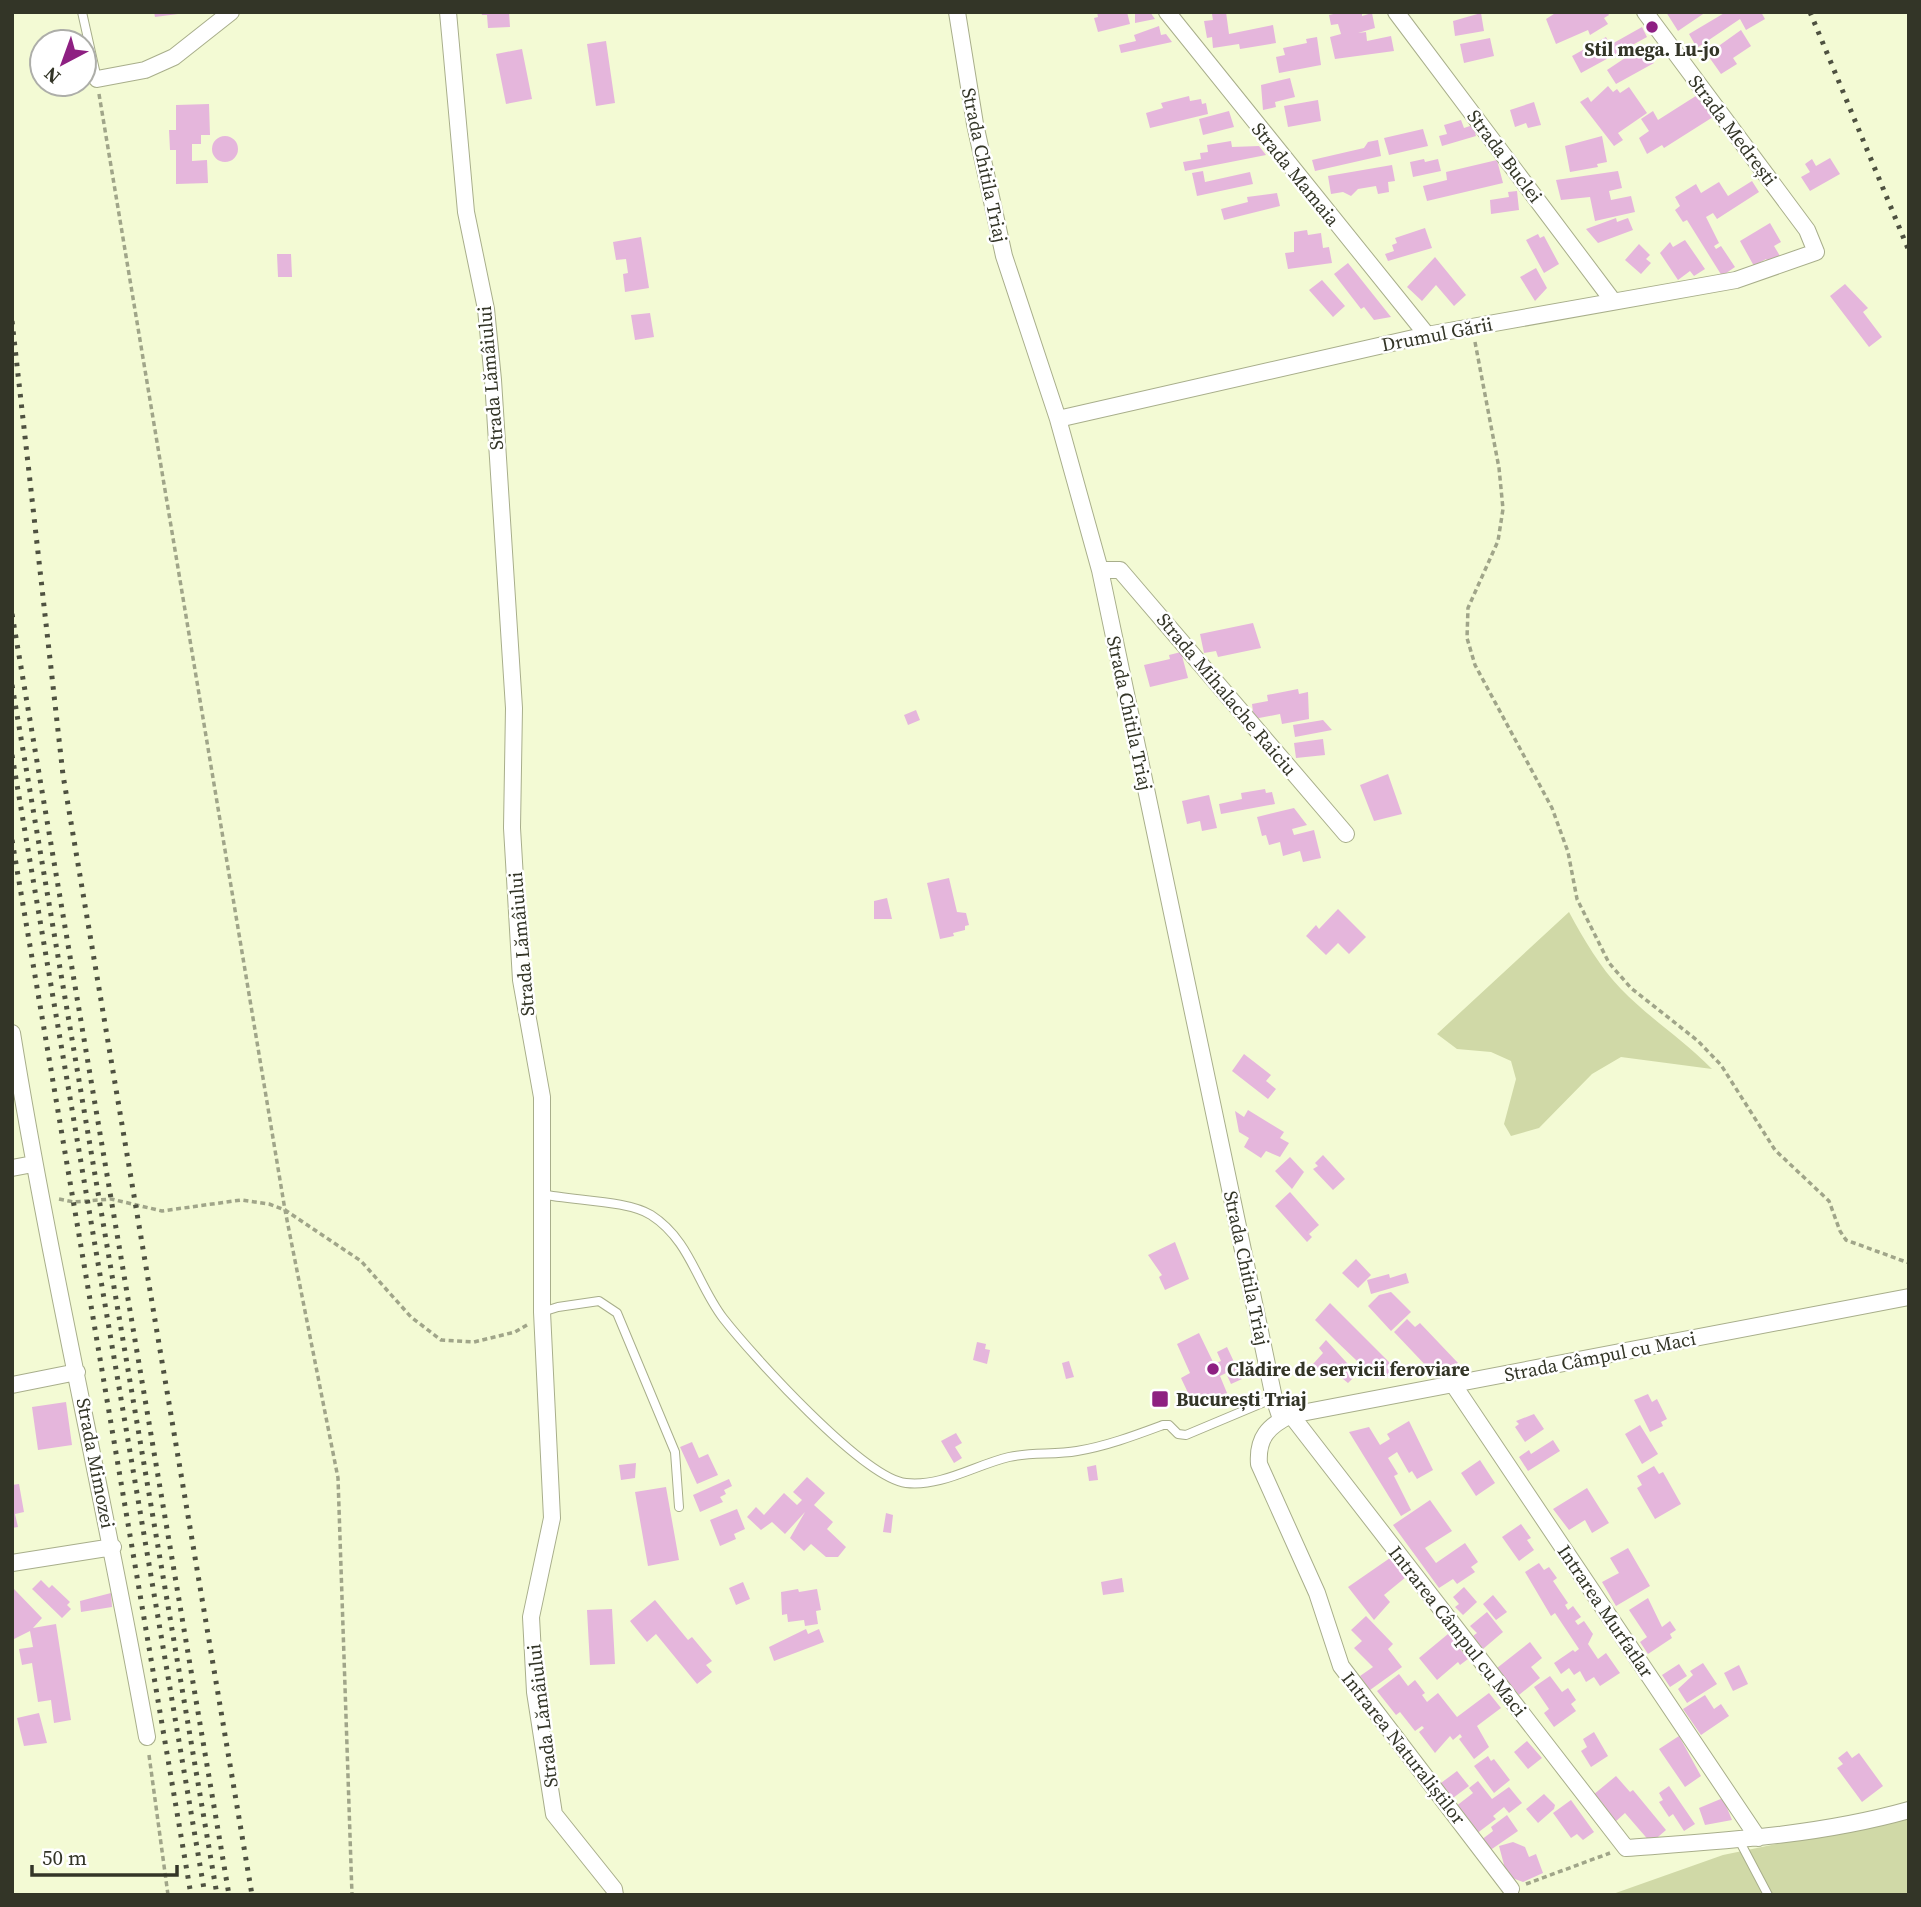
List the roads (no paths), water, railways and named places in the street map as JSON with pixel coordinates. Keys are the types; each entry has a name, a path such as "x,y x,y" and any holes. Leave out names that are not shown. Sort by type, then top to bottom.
{"street":[{"path":"98,79 145,70 174,57 231,12"},
{"name":"Strada Lămâiului","path":"448,12 466,212 486,309 493,380 514,708 512,828 519,950 525,1009 542,1097 542,1312 552,1518 531,1617 535,1692 554,1814 614,1889 615,1895"},
{"name":"Strada Chitila Triaj","path":"957,12 975,124 1002,244 1058,419 1100,570 1274,1398 1286,1417"},
{"name":"Strada Mamaia","path":"1167,12 1427,335"},
{"name":"Strada Buclei","path":"1396,12 1613,301"},
{"name":"Strada Medrești","path":"1645,12 1807,230 1816,251"},
{"name":"Drumul Gării","path":"1058,419 1427,335 1749,278 1816,251"},
{"name":"Strada Mihalache Raiciu","path":"1100,570 1120,570 1346,834"},
{"name":"Strada Mimozei","path":"12,1033 33,1164 113,1547 147,1737"},
{"path":"12,1168 33,1164"},
{"name":"Strada Câmpul cu Maci","path":"1286,1417 1909,1297"},
{"path":"12,1385 77,1372"},
{"name":"Intrarea Murfatlar","path":"1453,1384 1758,1838"},
{"name":"Intrarea Câmpul cu Maci","path":"1286,1417 1626,1848 1739,1839"},
{"name":"Intrarea Naturaliștilor","path":"1286,1417 1261,1439 1259,1464 1317,1593 1341,1666 1511,1889"},
{"path":"12,1563 113,1547"},
{"path":"1739,1839 1869,1821 1909,1810"}],"lane":[{"path":"542,1194 638,1208 664,1225 691,1256 709,1296 737,1335 834,1434 878,1472 892,1479 919,1482 950,1477 1010,1457 1089,1449 1163,1425 1169,1425 1178,1434 1186,1435 1274,1398"},
{"path":"542,1312 599,1301 617,1313 675,1452 679,1507"},
{"path":"1739,1839 1768,1895"}],"railway":[{"path":"1810,12 1909,251"},
{"path":"12,321 63,775 252,1895"},
{"path":"12,614 229,1895"},
{"path":"12,685 217,1895"},
{"path":"12,755 205,1895"},
{"path":"12,840 191,1895"}],"place":[{"name":"Stil mega. Lu-jo","path":"1652,27"},
{"name":"Clădire de servicii feroviare","path":"1213,1369"},
{"name":"București Triaj","path":"1160,1399"}]}
